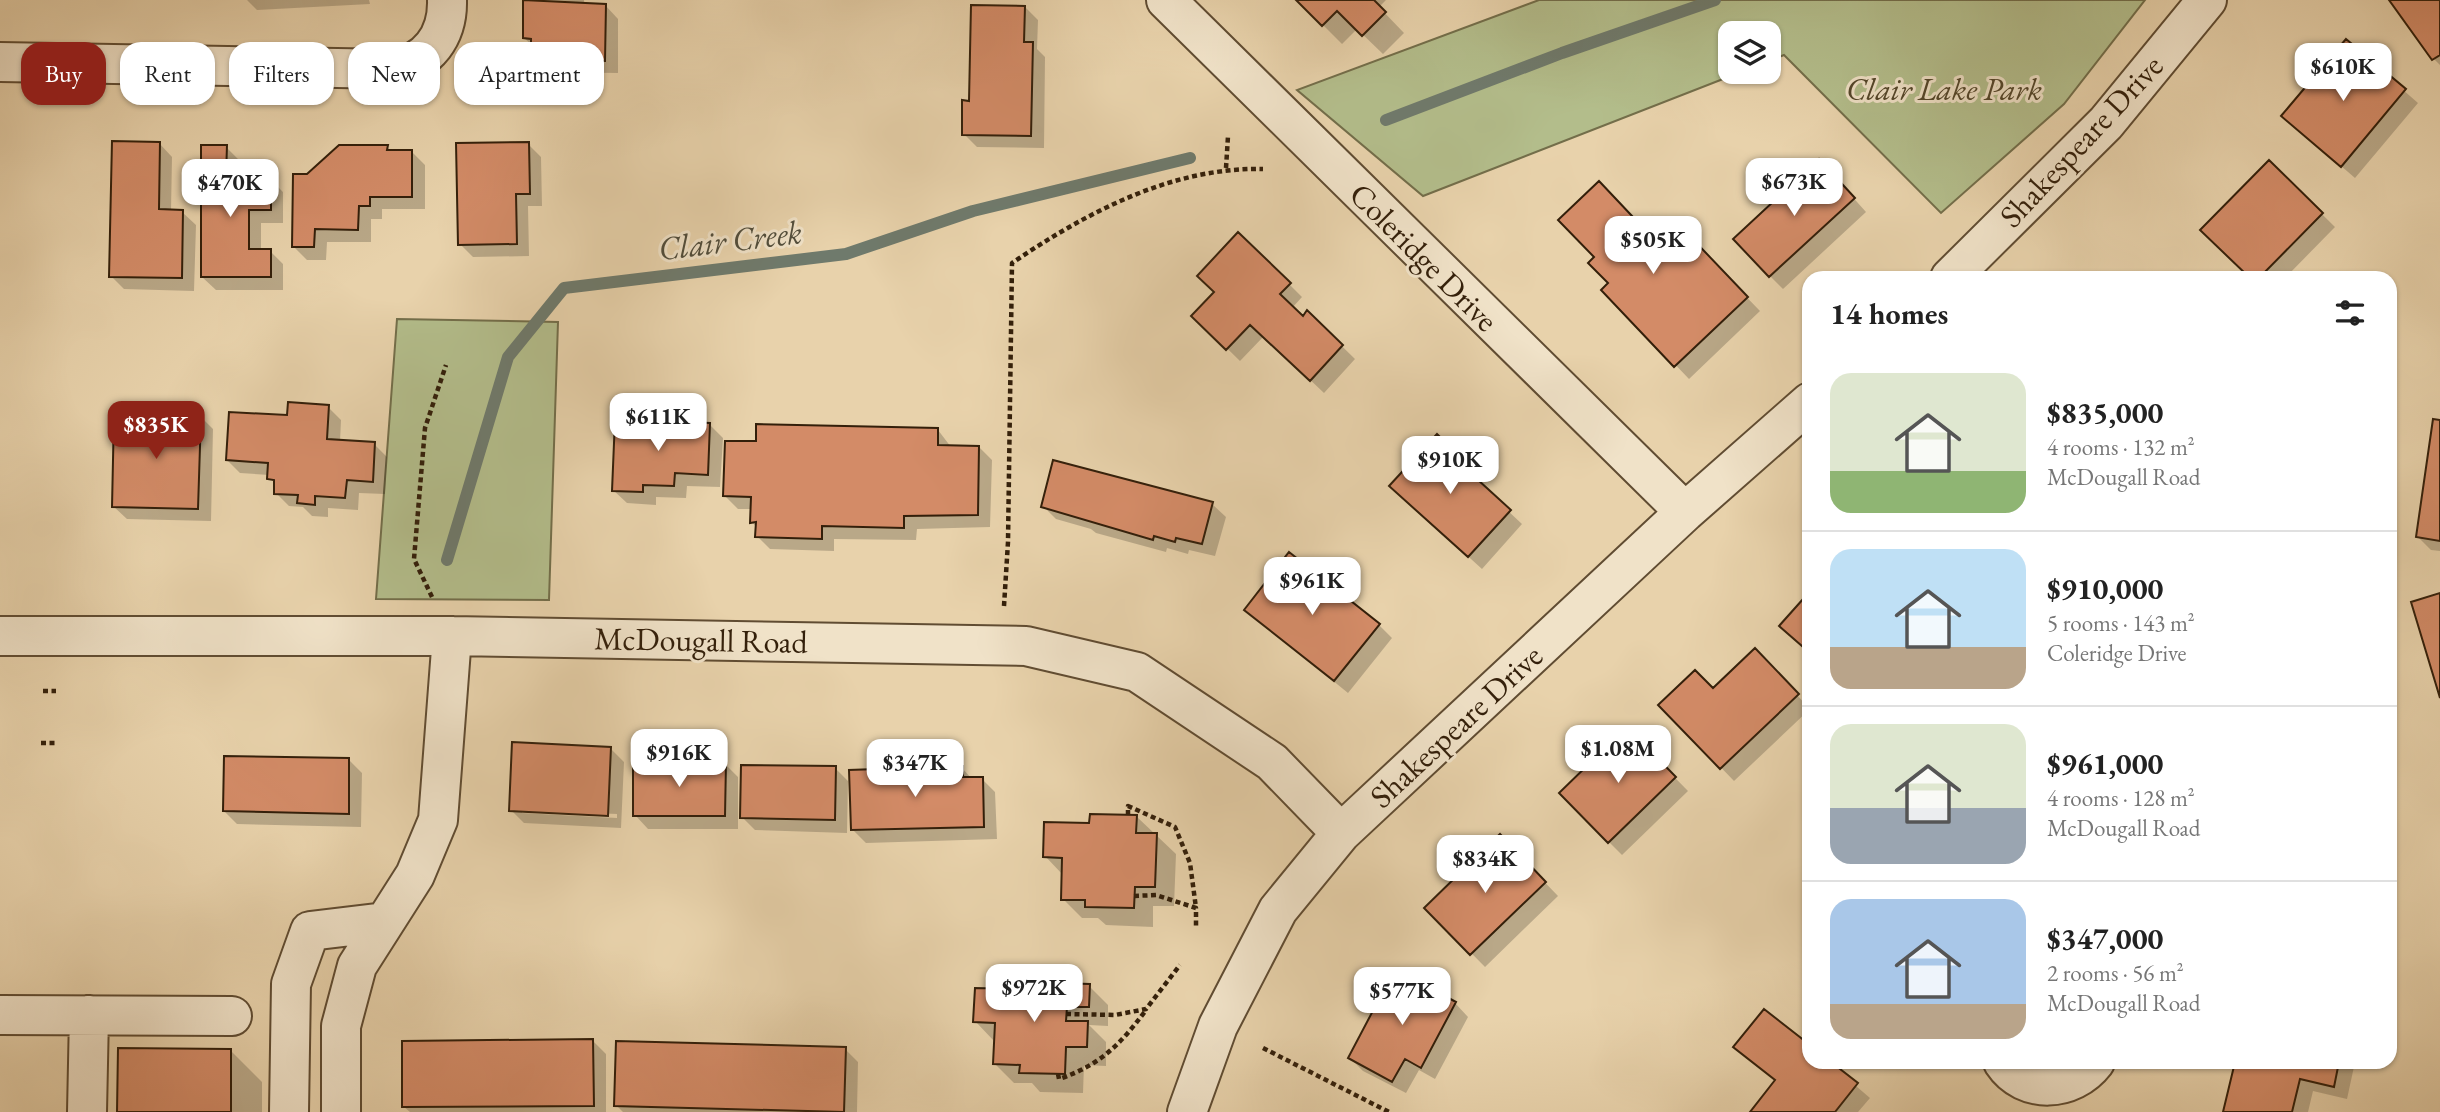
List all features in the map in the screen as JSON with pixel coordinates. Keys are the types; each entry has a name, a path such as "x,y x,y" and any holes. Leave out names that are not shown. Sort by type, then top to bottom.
{"street":[{"path":"0,62 392,69 417,62 429,52 444,27 447,0"},
{"name":"Coleridge Drive","path":"1166,0 1685,512"},
{"name":"Shakespeare Drive","path":"1957,271 2106,123 2207,0"},
{"name":"Shakespeare Drive","path":"1187,1112 1218,1026 1278,910 1341,833 1685,512 1802,409"},
{"name":"McDougall Road","path":"0,636 452,636 1026,646 1137,672 1272,762 1341,833"},
{"path":"341,1112 341,1027 357,966 415,875 438,820 452,636"},
{"path":"289,1112 291,984 310,931 385,922"},
{"path":"0,1015 232,1016"},
{"path":"87,1112 89,1015"},
{"path":"2016,1086 2057,1086 2076,1080 2088,1069"}],"path":[{"path":"1226,168 1228,136"},
{"path":"1002,645 1008,542 1012,263 1067,225 1161,184 1226,168 1263,169"},
{"path":"446,365 425,428 414,559 452,636"},
{"path":"43,691 57,691"},
{"path":"41,743 55,743"},
{"path":"1128,815 1128,806 1175,827 1191,863 1196,926"},
{"path":"1134,896 1156,895 1196,908"},
{"path":"1058,1074 1059,1079 1085,1070 1122,1042 1180,965"},
{"path":"1066,1014 1115,1015 1146,1009"},
{"path":"1263,1048 1389,1112"}],"green space":[{"name":"Clair Lake Park","path":"1539,0 2145,0 2064,104 1941,213 1784,55 1781,56 1781,21 1718,21 1718,81 1423,196 1297,90"},
{"path":"397,319 558,322 549,600 376,599"}],"building":[{"path":"523,0 606,4 605,61 604,42 531,42 531,39 523,38"},
{"path":"1296,0 1374,0 1386,12 1362,36 1337,11 1322,26"},
{"path":"2389,0 2440,0 2440,55 2432,60"},
{"path":"971,5 1025,6 1024,42 1033,42 1031,136 962,135 962,100 969,101"},
{"path":"2346,39 2406,89 2341,167 2281,116"},
{"path":"112,141 160,142 159,209 183,210 182,278 109,277"},
{"path":"529,142 530,194 516,194 517,244 458,245 456,143"},
{"path":"201,145 227,145 226,177 271,178 271,210 249,210 249,249 271,249 271,277 201,277"},
{"path":"339,145 388,145 387,150 412,150 412,197 370,197 370,206 359,206 358,230 315,229 314,247 292,247 293,174 307,174"},
{"path":"1819,159 1855,198 1769,277 1733,239"},
{"path":"2269,160 2323,213 2266,271 2243,271 2200,230"},
{"path":"1599,181 1666,252 1686,232 1748,297 1674,367 1601,290 1608,283 1588,263 1594,257 1558,220"},
{"path":"1238,232 1291,283 1280,294 1303,316 1307,310 1343,345 1310,381 1250,325 1226,350 1191,316 1214,292 1197,276"},
{"path":"288,402 329,405 327,439 375,442 373,482 347,480 345,498 315,496 315,505 297,503 298,495 274,494 274,480 267,479 268,463 226,460 229,412 287,415"},
{"path":"114,413 201,415 198,509 112,507"},
{"path":"615,419 710,423 708,475 675,473 674,486 643,485 643,492 612,491"},
{"path":"2433,419 2440,420 2440,541 2416,537"},
{"path":"756,424 938,428 938,445 979,446 978,515 904,516 904,528 822,526 822,539 755,537 756,522 750,523 751,497 723,496 725,441 756,441"},
{"path":"1437,434 1468,464 1465,468 1511,510 1468,557 1389,486"},
{"path":"1053,460 1213,502 1202,544 1176,538 1175,542 1154,536 1153,540 1041,507"},
{"path":"1289,552 1380,624 1334,681 1244,610"},
{"path":"2440,593 2440,698 2411,602"},
{"path":"1802,600 1802,646 1779,626"},
{"path":"1755,648 1799,694 1720,769 1658,705 1695,670 1713,688"},
{"path":"1627,727 1676,777 1608,843 1559,793"},
{"path":"512,742 611,747 608,816 509,811"},
{"path":"224,756 349,758 349,814 223,811"},
{"path":"633,762 726,762 725,816 633,816"},
{"path":"741,765 836,766 835,820 740,818"},
{"path":"963,766 963,777 983,777 984,827 851,830 849,770"},
{"path":"1090,814 1137,815 1136,833 1157,833 1155,887 1135,887 1134,908 1085,907 1085,900 1061,900 1062,858 1043,857 1044,822 1089,823"},
{"path":"1500,834 1546,882 1470,955 1424,908"},
{"path":"1395,969 1456,1002 1421,1068 1405,1059 1392,1082 1348,1058"},
{"path":"1021,982 1090,984 1089,1007 1067,1007 1066,1021 1088,1021 1087,1047 1066,1047 1065,1074 1019,1073 1020,1065 993,1064 995,1023 973,1022 975,988 1021,989"},
{"path":"1764,1009 1802,1039 1802,1069 1840,1069 1858,1083 1835,1112 1750,1112 1775,1080 1733,1047"},
{"path":"593,1039 594,1106 402,1107 402,1041"},
{"path":"616,1041 846,1047 844,1112 614,1106"},
{"path":"118,1048 231,1049 231,1112 117,1112"},
{"path":"2233,1069 2338,1069 2334,1087 2300,1079 2292,1112 2223,1112"}],"waterway":[{"name":"Clair Creek","path":"1386,120 1562,53 1715,0"},
{"name":"Clair Creek","path":"447,560 508,357 564,288 846,254 973,211 1190,158"}]}
